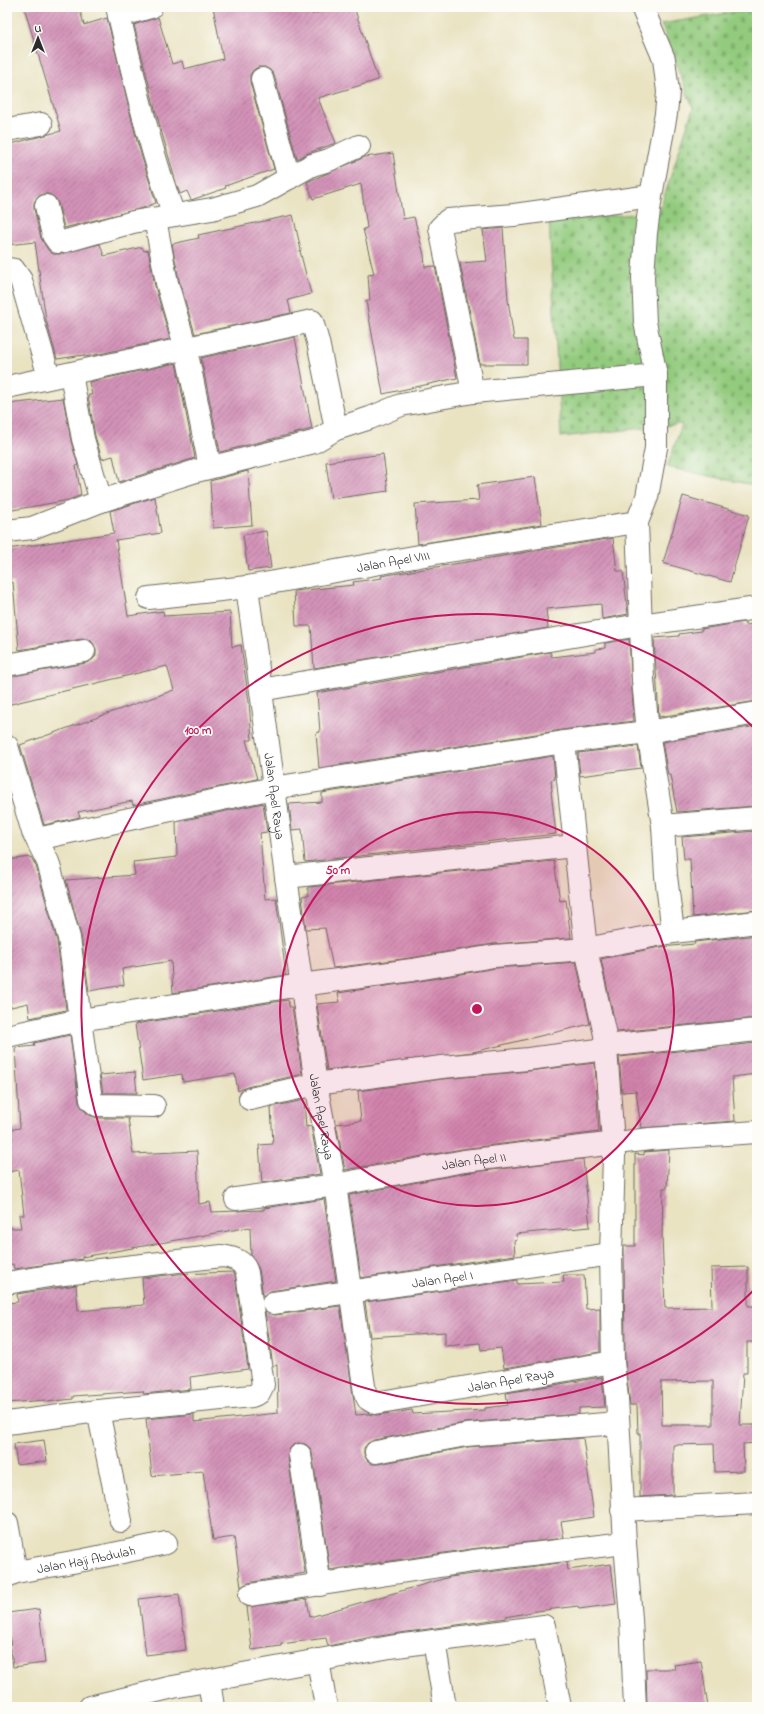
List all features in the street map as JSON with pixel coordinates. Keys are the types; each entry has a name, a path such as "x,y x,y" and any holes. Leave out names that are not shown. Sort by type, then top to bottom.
{"street":[{"path":"152,7 118,12 162,184 165,217 167,283 186,349 210,467"},
{"path":"642,7 664,59 668,92 666,114 651,196 646,233 643,277 645,322 656,375 656,448 647,498 637,522 643,680 648,732 662,826 672,932"},
{"path":"262,79 289,178"},
{"path":"7,130 42,124"},
{"path":"46,206 53,235 58,242 66,241 133,222 212,209 257,196 312,165 329,160 359,146"},
{"path":"473,392 440,228 448,220 514,215 651,196"},
{"path":"7,269 14,270 21,280 49,377"},
{"path":"7,387 312,321 318,342 336,428"},
{"path":"71,374 83,439 101,501"},
{"path":"7,531 32,528 101,501 210,467 314,442 336,428 370,418 401,405 473,392 656,375"},
{"name":"Jalan Apel VIII","path":"149,598 247,586 436,553 637,522"},
{"name":"Jalan Apel Raya","path":"247,586 273,788 301,985 316,1084 335,1185 365,1393 368,1399 375,1403 613,1362"},
{"path":"261,690 640,625 757,608"},
{"path":"7,665 84,651"},
{"path":"37,839 273,788 564,742 648,732 757,713"},
{"path":"564,742 586,949 606,1048 614,1143 611,1254 613,1362 618,1422 624,1543 632,1619 635,1707"},
{"path":"7,746 33,832 48,862 69,938 90,1095 94,1103 97,1105 154,1106"},
{"path":"662,826 757,818"},
{"path":"286,877 574,846"},
{"path":"7,1036 80,1020 301,985 412,970 494,956 586,949 672,932 757,922"},
{"path":"250,1099 316,1084 442,1067 528,1059 757,1030"},
{"name":"Jalan Apel II","path":"236,1199 335,1185 464,1162 650,1139 757,1132"},
{"name":"Jalan Apel I","path":"273,1303 611,1254"},
{"path":"7,1283 55,1275 222,1256 234,1259 245,1265 263,1385 259,1393 252,1396 98,1411 7,1423"},
{"path":"98,1411 120,1521"},
{"path":"376,1452 466,1435 618,1422"},
{"path":"300,1455 320,1585"},
{"path":"622,1510 757,1504"},
{"path":"7,1523 12,1574"},
{"path":"250,1595 473,1561 624,1543"},
{"name":"Jalan Haji Abdulah","path":"12,1574 166,1544"},
{"path":"96,1706 173,1687 390,1647 544,1626 560,1707"},
{"path":"434,1641 445,1707"},
{"path":"318,1660 326,1707"},
{"path":"209,1681 213,1707"}],"green space":[{"path":"757,8 757,486 667,467 682,424 561,437 549,221 659,212 693,108 661,24"}],"building":[{"path":"24,7 79,7 84,25 107,18 137,141 156,203 143,208 64,228 58,203 55,198 49,194 43,194 37,197 34,203 41,238 48,250 53,254 59,254 100,244 104,256 142,247 144,251 148,250 155,286 170,339 85,357 84,355 57,359 46,320 35,242 7,245 7,145 61,131"},
{"path":"213,7 310,7 312,14 341,7 354,7 378,80 318,98 336,143 308,153 297,159 274,75 265,67 258,67 253,70 250,75 250,82 274,169 225,186 226,188 191,200 187,191 180,194 177,186 155,109 134,25 158,17 172,64 182,61 184,69 223,59"},
{"path":"393,153 403,219 414,217 424,255 425,267 435,266 457,378 383,394 366,301 370,301 368,275 374,274 363,229 367,228 361,184 313,199 307,182 365,157"},
{"path":"293,215 311,294 288,300 291,313 195,334 179,280 172,244 199,238 198,235"},
{"path":"503,228 508,300 514,340 527,340 527,364 480,364 460,263 487,261 483,230"},
{"path":"295,337 312,429 220,452 201,358"},
{"path":"176,363 195,458 119,482 113,456 102,459 95,436 88,395 92,395 89,382"},
{"path":"63,398 71,441 78,465 76,466 81,495 69,500 7,511 7,404"},
{"path":"383,454 388,491 331,499 326,462"},
{"path":"248,471 252,525 213,528 210,481"},
{"path":"535,477 542,524 418,544 415,504 479,500 477,485"},
{"path":"683,496 749,515 730,582 663,563"},
{"path":"155,497 161,533 116,540 128,616 163,611 164,616 230,612 232,647 241,645 249,702 252,740 246,740 257,779 133,805 132,801 78,812 80,817 44,825 20,745 174,690 167,666 7,705 7,677 86,663 96,656 96,649 89,639 82,639 19,650 13,582 7,583 7,549 114,533 110,511"},
{"path":"266,531 271,568 248,571 243,535"},
{"path":"613,538 617,571 623,571 628,614 602,619 601,604 546,609 548,628 314,668 311,626 296,626 294,591 354,585 353,582 382,578 381,576"},
{"path":"744,622 745,625 757,624 757,701 659,717 654,638 679,636 679,634 701,631 701,629"},
{"path":"629,639 634,721 562,730 319,768 316,733 320,732 317,693 550,652 552,657 596,652 596,649 605,648 605,643"},
{"path":"757,726 757,806 677,812 662,742"},
{"path":"638,746 641,768 580,776 578,753"},
{"path":"553,756 555,779 551,780 551,791 556,834 305,862 302,829 292,830 289,804 322,802 322,793"},
{"path":"263,803 267,832 260,833 265,899 276,898 286,975 173,993 171,961 122,969 124,985 89,991 81,936 66,880 135,875 133,862 177,857 176,822"},
{"path":"757,831 757,910 693,917 690,859 684,859 682,837"},
{"path":"31,857 36,866 57,941 66,1010 30,1018 28,1003 7,1008 7,860"},
{"path":"554,861 560,901 566,900 571,938 493,944 410,958 333,968 325,928 306,929 302,897 308,896 308,887"},
{"path":"757,935 757,1018 617,1032 601,959 660,947 695,944 694,942"},
{"path":"576,962 590,1024 473,1052 327,1070 317,1004 340,1002 338,993 496,968"},
{"path":"288,1000 289,1007 292,1007 302,1074 247,1087 238,1091 235,1074 183,1082 182,1074 143,1080 135,1024"},
{"path":"70,1035 79,1102 83,1109 89,1115 97,1118 128,1118 133,1154 197,1151 199,1204 210,1202 212,1212 264,1210 264,1208 324,1199 336,1281 271,1291 263,1296 259,1269 251,1255 250,1227 82,1257 82,1259 14,1269 13,1264 7,1265 7,1228 21,1228 19,1215 24,1215 19,1170 9,1172 7,1160 7,1130 20,1128 15,1048 35,1046 34,1043"},
{"path":"757,1043 757,1074 732,1077 735,1121 641,1128 636,1091 622,1092 619,1057"},
{"path":"595,1063 599,1132 462,1149 345,1170 336,1124 361,1121 358,1091 443,1079"},
{"path":"135,1072 137,1093 103,1093 100,1075"},
{"path":"304,1100 306,1127 311,1126 320,1174 262,1183 259,1145 273,1144 271,1107"},
{"path":"669,1150 667,1188 663,1188 662,1237 665,1308 712,1307 711,1268 748,1267 748,1306 757,1306 757,1342 747,1342 747,1373 743,1373 740,1425 757,1425 757,1443 743,1444 744,1471 715,1472 714,1444 673,1445 673,1495 640,1497 640,1433 638,1433 637,1405 630,1405 625,1361 624,1246 635,1246 635,1154 644,1155 644,1152","holes":["713,1381 713,1425 662,1425 661,1382"]},
{"path":"583,1159 590,1227 516,1234 517,1240 514,1241 515,1255 361,1278 349,1195 466,1173"},
{"path":"233,1272 235,1276 248,1369 190,1377 191,1389 144,1394 143,1391 73,1396 73,1399 46,1402 46,1400 7,1403 7,1303 18,1302 17,1294 76,1285 78,1311 144,1305 142,1278 177,1274"},
{"path":"563,1275 584,1275 586,1309 600,1308 600,1352 504,1368 501,1348 481,1350 480,1343 445,1346 445,1332 370,1337 365,1302 517,1280 517,1284 564,1282"},
{"path":"340,1306 356,1415 377,1415 412,1410 413,1414 485,1410 485,1408 508,1405 506,1393 602,1377 605,1407 579,1408 579,1414 464,1423 374,1440 368,1443 364,1448 364,1454 367,1460 372,1464 378,1464 468,1447 583,1438 594,1517 561,1522 564,1538 471,1549 330,1570 312,1453 310,1448 305,1444 298,1443 292,1446 289,1450 288,1457 305,1573 248,1583 241,1587 234,1537 213,1540 203,1471 152,1476 146,1419 194,1414 194,1422 278,1413 277,1365 273,1366 265,1312 275,1315"},
{"path":"44,1440 47,1461 17,1465 14,1444"},
{"path":"567,1562 568,1570 611,1564 616,1604 579,1609 578,1606 537,1611 506,1618 372,1637 328,1646 326,1638 281,1644 281,1646 252,1650 247,1607 307,1599 310,1617 450,1577"},
{"path":"179,1594 186,1650 146,1655 139,1599"},
{"path":"39,1609 45,1663 13,1667 7,1613"},
{"path":"701,1661 708,1707 647,1707 646,1669 675,1669 674,1665"}]}
